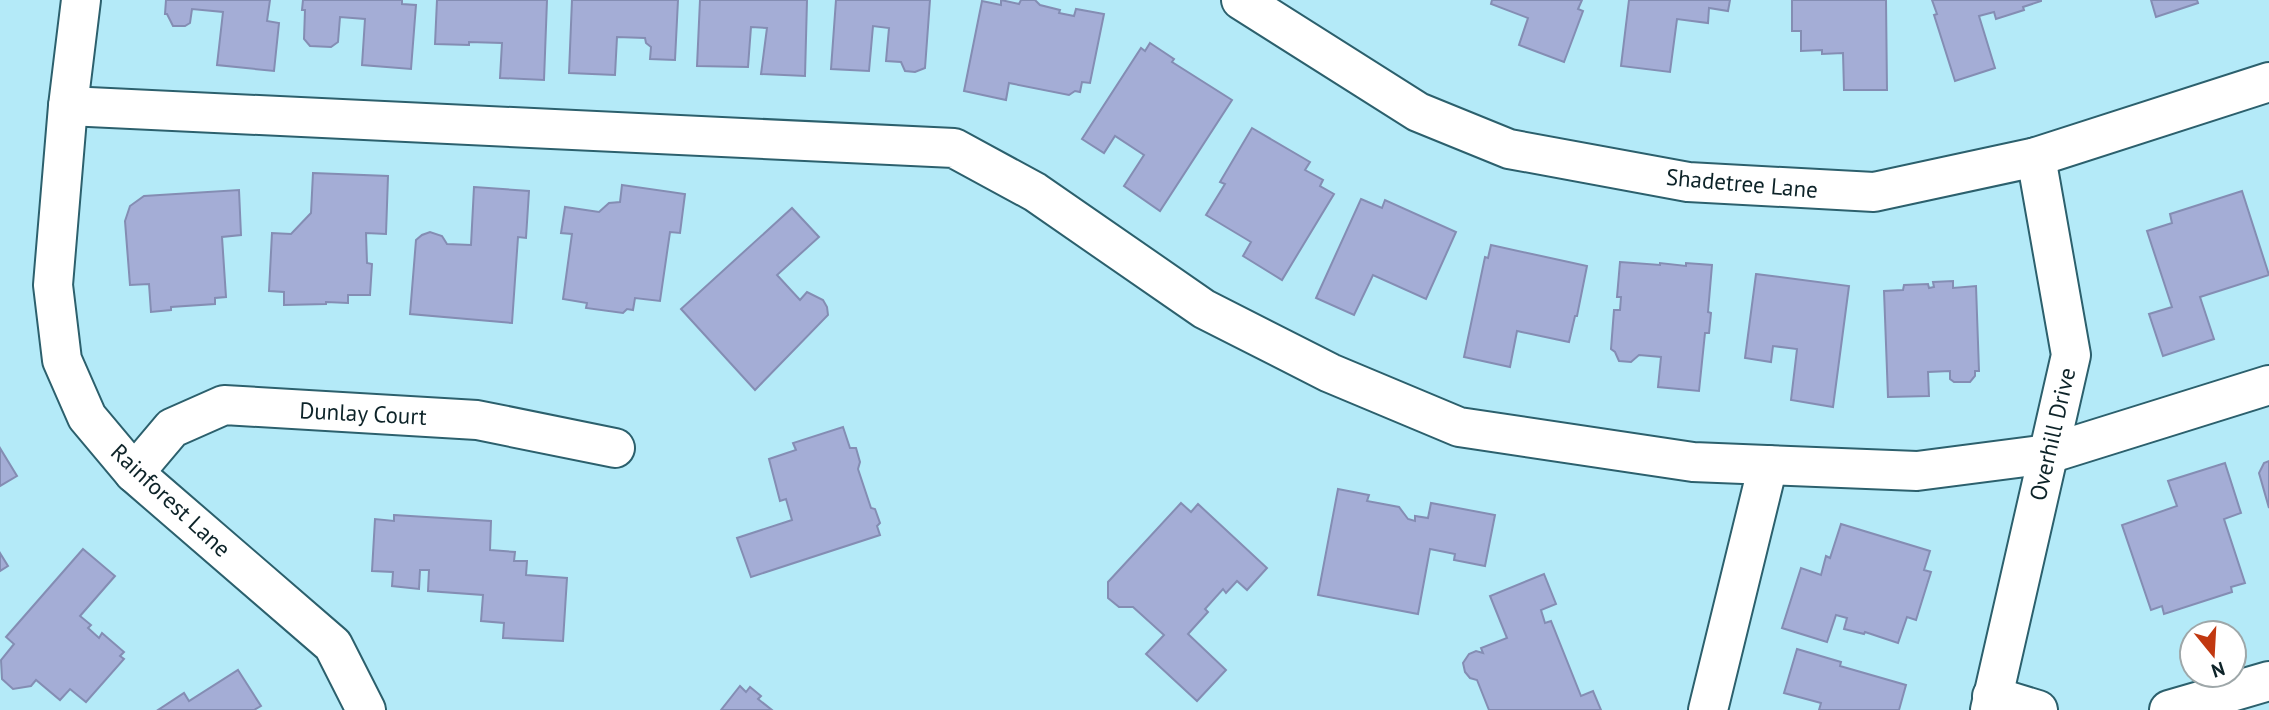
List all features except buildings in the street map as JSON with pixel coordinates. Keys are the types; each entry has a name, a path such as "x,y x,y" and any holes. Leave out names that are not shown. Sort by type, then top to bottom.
{"street":[{"name":"Rainforest Lane","path":"81,0 68,106 53,285 62,360 87,417 134,473 333,645 366,710"},
{"name":"Shadetree Lane","path":"1241,0 1418,112 1509,149 1688,183 1874,192 2036,157 2269,82"},
{"path":"68,106 954,148 1035,192 1203,309 1330,373 1459,427 1693,462 1917,471 2048,454 2269,385"},
{"name":"Overhill Drive","path":"1991,703 2071,355 2036,157"},
{"name":"Dunlay Court","path":"134,473 172,428 224,405 477,419 615,448"},
{"path":"1708,710 1768,465"},
{"path":"2169,710 2269,681"},
{"path":"1991,703 2038,710"}]}
